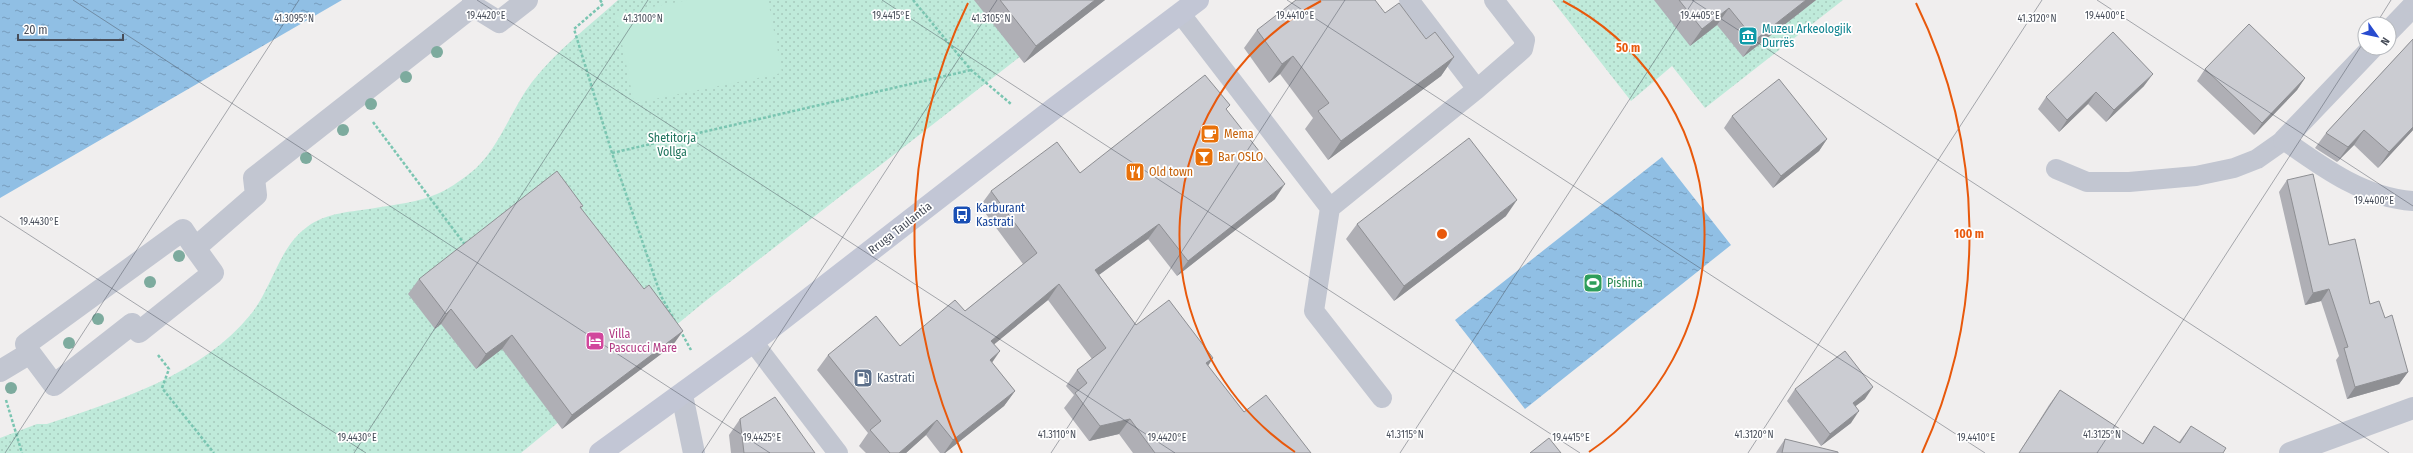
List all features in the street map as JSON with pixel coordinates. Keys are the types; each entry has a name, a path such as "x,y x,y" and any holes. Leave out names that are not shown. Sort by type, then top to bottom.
{"main road":[{"name":"Rruga Taulantia","path":"600,453 753,342 1034,124 1198,0"}],"street":[{"path":"195,248 256,195 254,178 473,3 499,22 527,0"},
{"path":"2397,23 2413,6"},
{"path":"2284,140 2364,56"},
{"path":"183,230 195,248 213,273 54,385 30,353 26,344 183,230"},
{"path":"0,371 30,353"},
{"path":"682,394 694,453"},
{"path":"2290,453 2413,408"}],"lane":[{"path":"1409,0 1477,89"},
{"path":"1382,398 1314,311 1330,208 1477,89 1523,49 1525,40 1494,0"},
{"path":"1180,13 1330,208"},
{"path":"2056,169 2087,182 2129,182 2196,176 2234,168 2257,159 2284,140 2342,179 2376,194 2413,201"},
{"path":"753,342 838,453"}],"path":[{"path":"600,0 603,4 574,29 612,153 661,296 706,377"},
{"path":"913,0 971,70 1034,124"},
{"path":"612,153 971,70"},
{"path":"355,98 469,250"},
{"path":"136,328 169,369 162,388 214,453"},
{"path":"4,396 22,453"}],"green space":[{"name":"Shetitorja Vollga","path":"618,0 1093,0 703,303 521,453 0,453 0,438 37,424 47,424 130,395 158,383 209,354 231,335 251,314 265,292 289,245 297,235 315,222 340,213 398,204 430,197 465,177 479,165 496,143 524,93 541,71 573,39"},
{"path":"688,0 768,0 782,73 634,103 616,14"},
{"path":"1552,0 1843,0 1705,108 1672,66 1631,101"}],"water":[{"path":"0,0 342,0 0,198"},
{"name":"Pishina","path":"1662,157 1731,245 1525,409 1455,320"}],"building":[{"path":"1000,0 1095,0 1036,46"},
{"path":"1296,0 1375,0 1385,13 1399,3 1426,39 1435,32 1454,57 1341,141 1318,111 1329,103 1293,56 1282,64 1257,30"},
{"path":"1679,0 1806,0 1755,40 1729,8 1702,29"},
{"path":"2249,24 2305,78 2262,123 2205,69"},
{"path":"2113,32 2153,74 2114,110 2096,92 2067,120 2046,97"},
{"path":"2413,39 2413,127 2389,152 2364,130 2348,147 2326,133"},
{"path":"1205,75 1230,105 1226,109 1285,184 1188,261 1159,224 1095,270 1136,325 1169,300 1213,358 1206,363 1244,412 1266,395 1311,453 1155,453 1130,419 1100,426 1075,393 1087,383 1077,370 1106,348 1059,284 991,341 1000,351 990,360 1015,391 953,440 937,420 899,453 890,453 870,430 881,421 828,355 876,316 900,346 955,300 965,311 1037,253 991,191 1057,142 1080,173"},
{"path":"1779,79 1827,139 1781,176 1732,116"},
{"path":"1469,138 1517,200 1404,286 1357,224"},
{"path":"557,171 583,206 580,207 644,289 649,285 683,331 572,415 512,335 486,354 451,309 446,314 419,279"},
{"path":"2313,174 2329,245 2355,239 2370,304 2379,301 2385,318 2392,315 2408,372 2355,387 2344,348 2348,347 2329,289 2313,293 2287,180"},
{"path":"1845,351 1873,387 1853,403 1859,411 1830,434 1795,389"},
{"path":"2060,390 2143,444 2154,426 2180,443 2191,426 2226,448 2223,453 2019,453"},
{"path":"775,397 815,453 744,453 740,419"},
{"path":"1549,438 1561,453 1530,453"},
{"path":"1785,439 1838,452 1838,453 1782,453"}],"place":[{"name":"Muzeu Arkeologjik Durrës","path":"1748,36"},
{"name":"Mema","path":"1210,134"},
{"name":"Bar OSLO","path":"1204,157"},
{"name":"Old town","path":"1135,172"},
{"name":"Karburant Kastrati","path":"962,215"},
{"name":"Pishina","path":"1593,283"},
{"name":"Villa Pascucci Mare","path":"595,341"},
{"name":"Kastrati","path":"863,378"}]}
